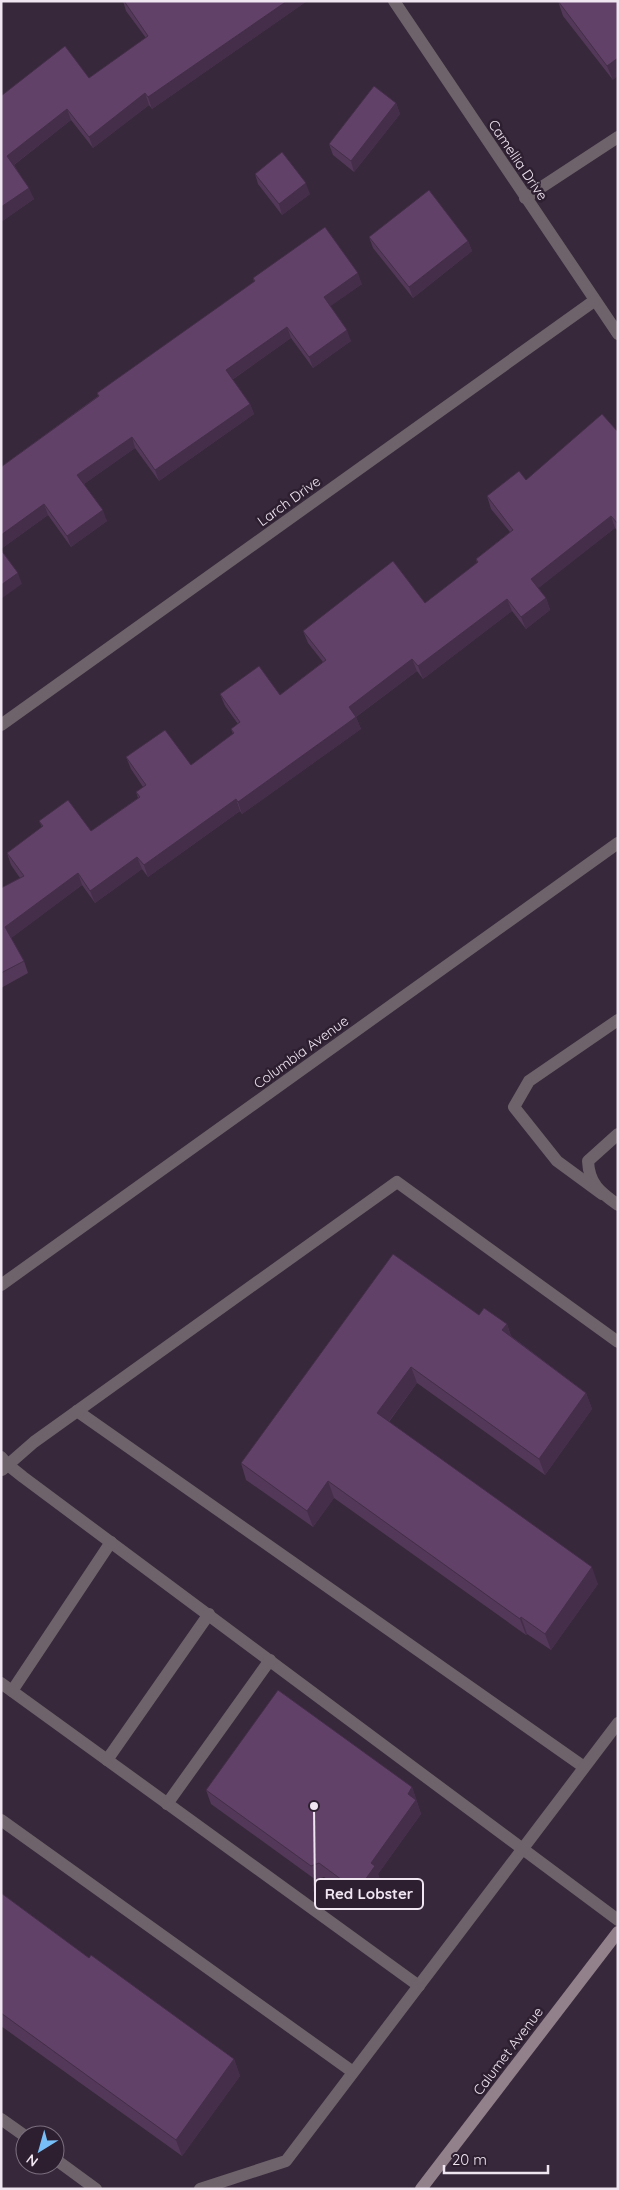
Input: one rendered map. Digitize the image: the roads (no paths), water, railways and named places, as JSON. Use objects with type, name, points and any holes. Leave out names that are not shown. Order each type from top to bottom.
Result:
[{"type":"main road","name":"Calumet Avenue","points":[[421,2189],[618,1932]]},
{"type":"street","name":"Camellia Drive","points":[[394,1],[618,334]]},
{"type":"street","points":[[526,198],[618,137]]},
{"type":"street","name":"Larch Drive","points":[[1,725],[594,301]]},
{"type":"street","name":"Columbia Avenue","points":[[1,1285],[618,843]]},
{"type":"street","points":[[618,1020],[529,1081],[514,1107],[557,1161],[618,1205]]},
{"type":"street","points":[[602,1194],[588,1176],[588,1161],[618,1134]]},
{"type":"street","points":[[618,1342],[397,1182],[3,1464],[209,1614],[618,1920]]},
{"type":"street","points":[[77,1411],[584,1767]]},
{"type":"street","points":[[12,1691],[111,1542]]},
{"type":"street","points":[[107,1760],[209,1614]]},
{"type":"street","points":[[167,1804],[270,1660]]},
{"type":"street","points":[[1,1683],[419,1986]]},
{"type":"street","points":[[200,2189],[286,2161],[618,1723]]},
{"type":"street","points":[[1,1820],[353,2072]]},
{"type":"street","points":[[1,2119],[15,2129]]},
{"type":"street","points":[[65,2166],[96,2189]]},
{"type":"place","name":"Red Lobster","points":[[314,1806]]}]
